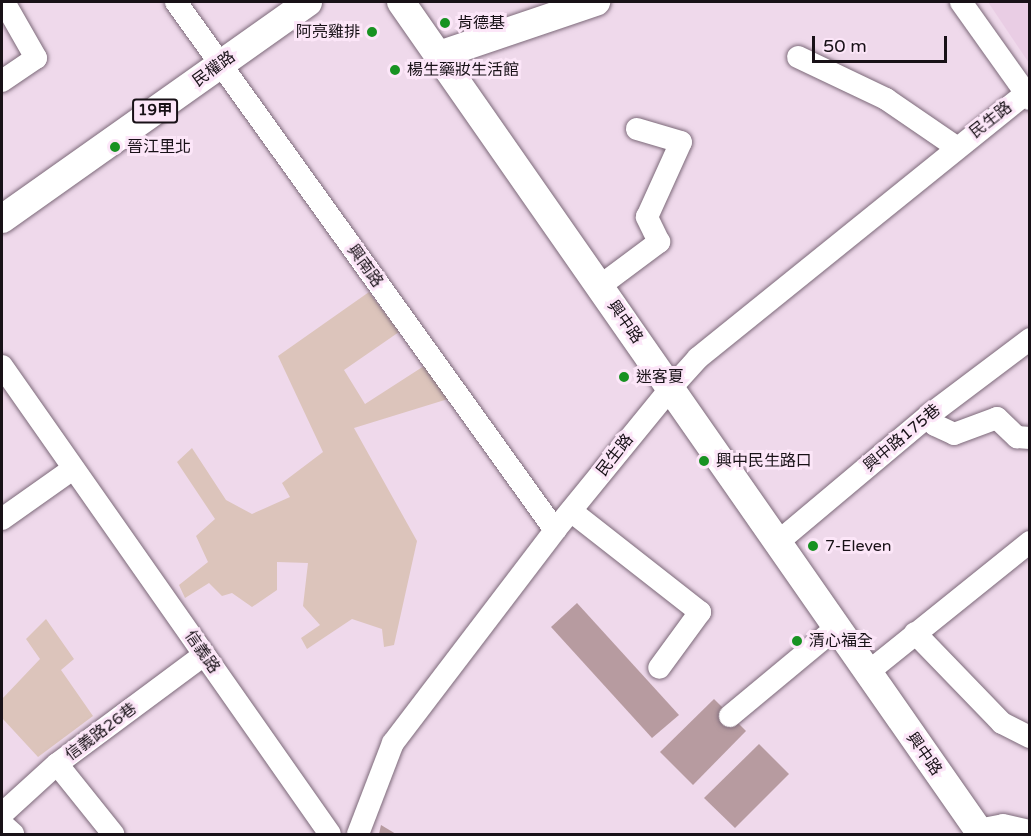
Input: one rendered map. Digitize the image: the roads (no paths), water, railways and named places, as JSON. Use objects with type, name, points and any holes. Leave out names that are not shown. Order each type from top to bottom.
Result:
[{"type":"main road","name":"民權路","points":[[2,219],[308,2]]},
{"type":"main road","name":"興中路","points":[[401,2],[979,833]]},
{"type":"main road","points":[[439,55],[596,2]]},
{"type":"street","points":[[2,81],[36,58],[4,2]]},
{"type":"street","name":"興南路","points":[[176,2],[219,65],[555,530]]},
{"type":"street","points":[[961,2],[1028,96]]},
{"type":"street","name":"民生路","points":[[798,57],[886,99],[956,147]]},
{"type":"street","name":"民生路","points":[[358,834],[393,743],[555,530],[670,388],[698,358],[956,147],[1028,96]]},
{"type":"street","points":[[600,286],[659,242],[647,217],[681,142],[637,129]]},
{"type":"street","name":"興中路175巷","points":[[778,542],[928,416],[1029,339]]},
{"type":"street","name":"信義路","points":[[2,366],[330,834]]},
{"type":"street","points":[[928,416],[935,425],[954,434],[997,418],[1017,437],[1029,438]]},
{"type":"street","points":[[2,519],[73,469]]},
{"type":"street","points":[[571,511],[700,612],[659,668]]},
{"type":"street","points":[[867,673],[1029,542]]},
{"type":"street","points":[[730,716],[836,628]]},
{"type":"street","points":[[915,633],[1002,723],[1029,737]]},
{"type":"street","name":"信義路26巷","points":[[2,814],[57,764],[204,655]]},
{"type":"street","points":[[57,764],[113,834]]},
{"type":"street","points":[[2,824],[13,834]]},
{"type":"street","points":[[979,833],[1003,825],[1029,831]]},
{"type":"place","name":"肯德基","points":[[445,23]]},
{"type":"place","name":"阿亮雞排","points":[[372,32]]},
{"type":"place","name":"楊生藥妝生活館","points":[[395,70]]},
{"type":"place","name":"晉江里北","points":[[115,147]]},
{"type":"place","name":"迷客夏","points":[[624,377]]},
{"type":"place","name":"興中民生路口","points":[[704,461]]},
{"type":"place","name":"7-Eleven","points":[[813,546]]},
{"type":"place","name":"清心福全","points":[[797,641]]}]
